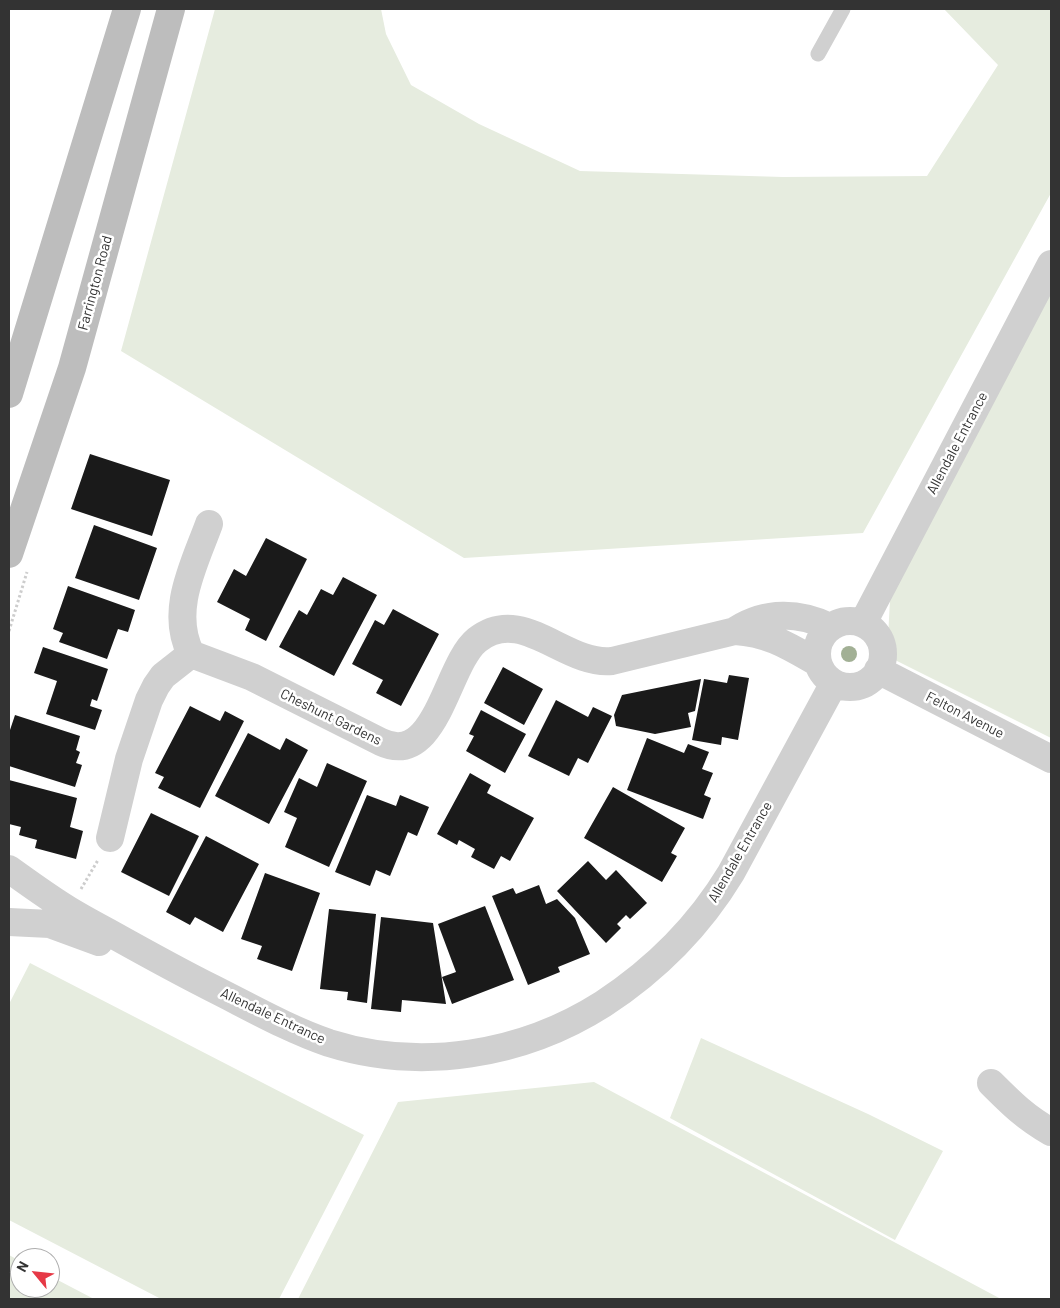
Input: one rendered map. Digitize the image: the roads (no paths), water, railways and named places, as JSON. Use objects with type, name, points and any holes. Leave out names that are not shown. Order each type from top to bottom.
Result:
[{"type":"main road","points":[[9,394],[126,9]]},
{"type":"main road","name":"Farrington Road","points":[[9,554],[72,368],[171,9]]},
{"type":"street","name":"Allendale Entrance","points":[[863,623],[1051,264]]},
{"type":"street","points":[[110,838],[129,759],[149,700],[163,676],[191,654],[182,631],[182,605],[209,524]]},
{"type":"street","points":[[787,616],[808,618],[830,627],[844,621],[863,623],[873,630],[880,640],[883,659],[878,670],[870,680],[858,686],[846,687],[780,641],[755,633],[735,631],[760,619],[787,616]]},
{"type":"street","name":"Allendale Entrance","points":[[9,869],[66,908],[166,965],[308,1035],[330,1043],[376,1054],[408,1057],[458,1055],[525,1042],[544,1035],[586,1014],[640,978],[702,916],[731,873],[826,673],[816,657],[818,644],[830,627]]},
{"type":"street","name":"Cheshunt Gardens","points":[[191,654],[252,678],[386,745],[398,747],[410,744],[426,731],[471,645],[485,634],[494,630],[501,628],[525,631],[582,657],[597,661],[612,660],[735,631]]},
{"type":"street","name":"Felton Avenue","points":[[878,670],[1051,759]]},
{"type":"street","name":"Allendale Entrance","points":[[9,922],[50,924],[166,965]]},
{"type":"street","points":[[991,1083],[1020,1112],[1051,1132]]},
{"type":"lane","points":[[818,54],[843,9]]}]
